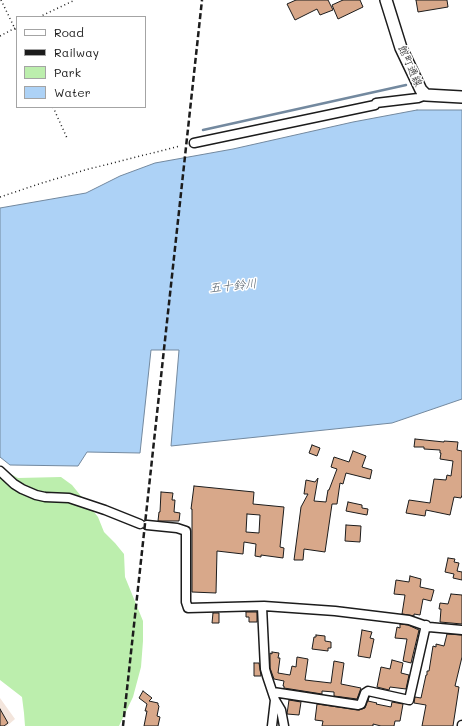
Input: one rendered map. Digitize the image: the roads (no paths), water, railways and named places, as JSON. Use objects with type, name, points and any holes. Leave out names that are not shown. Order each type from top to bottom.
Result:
[{"type":"main road","name":"館町通線","points":[[386,0],[401,48],[421,90],[426,95],[462,97]]},
{"type":"street","points":[[194,144],[374,105],[376,103],[418,98],[426,95]]},
{"type":"street","points":[[0,471],[14,484],[36,495],[69,498],[143,525],[186,530],[186,602],[188,608],[262,607],[335,611],[409,620],[426,625],[462,630]]},
{"type":"street","points":[[262,607],[266,676],[281,710],[284,726]]},
{"type":"street","points":[[274,696],[358,705],[361,704],[365,693],[368,691],[409,700],[426,625]]},
{"type":"street","points":[[272,726],[274,696]]},
{"type":"water","name":"五十鈴川","points":[[417,110],[462,110],[462,399],[392,423],[171,446],[179,350],[151,350],[140,453],[87,452],[78,466],[10,465],[0,457],[0,208],[86,193],[120,176],[155,163],[233,149],[353,122]]},
{"type":"waterway","points":[[203,130],[406,85]]},
{"type":"railway","points":[[123,726],[202,0]]}]
